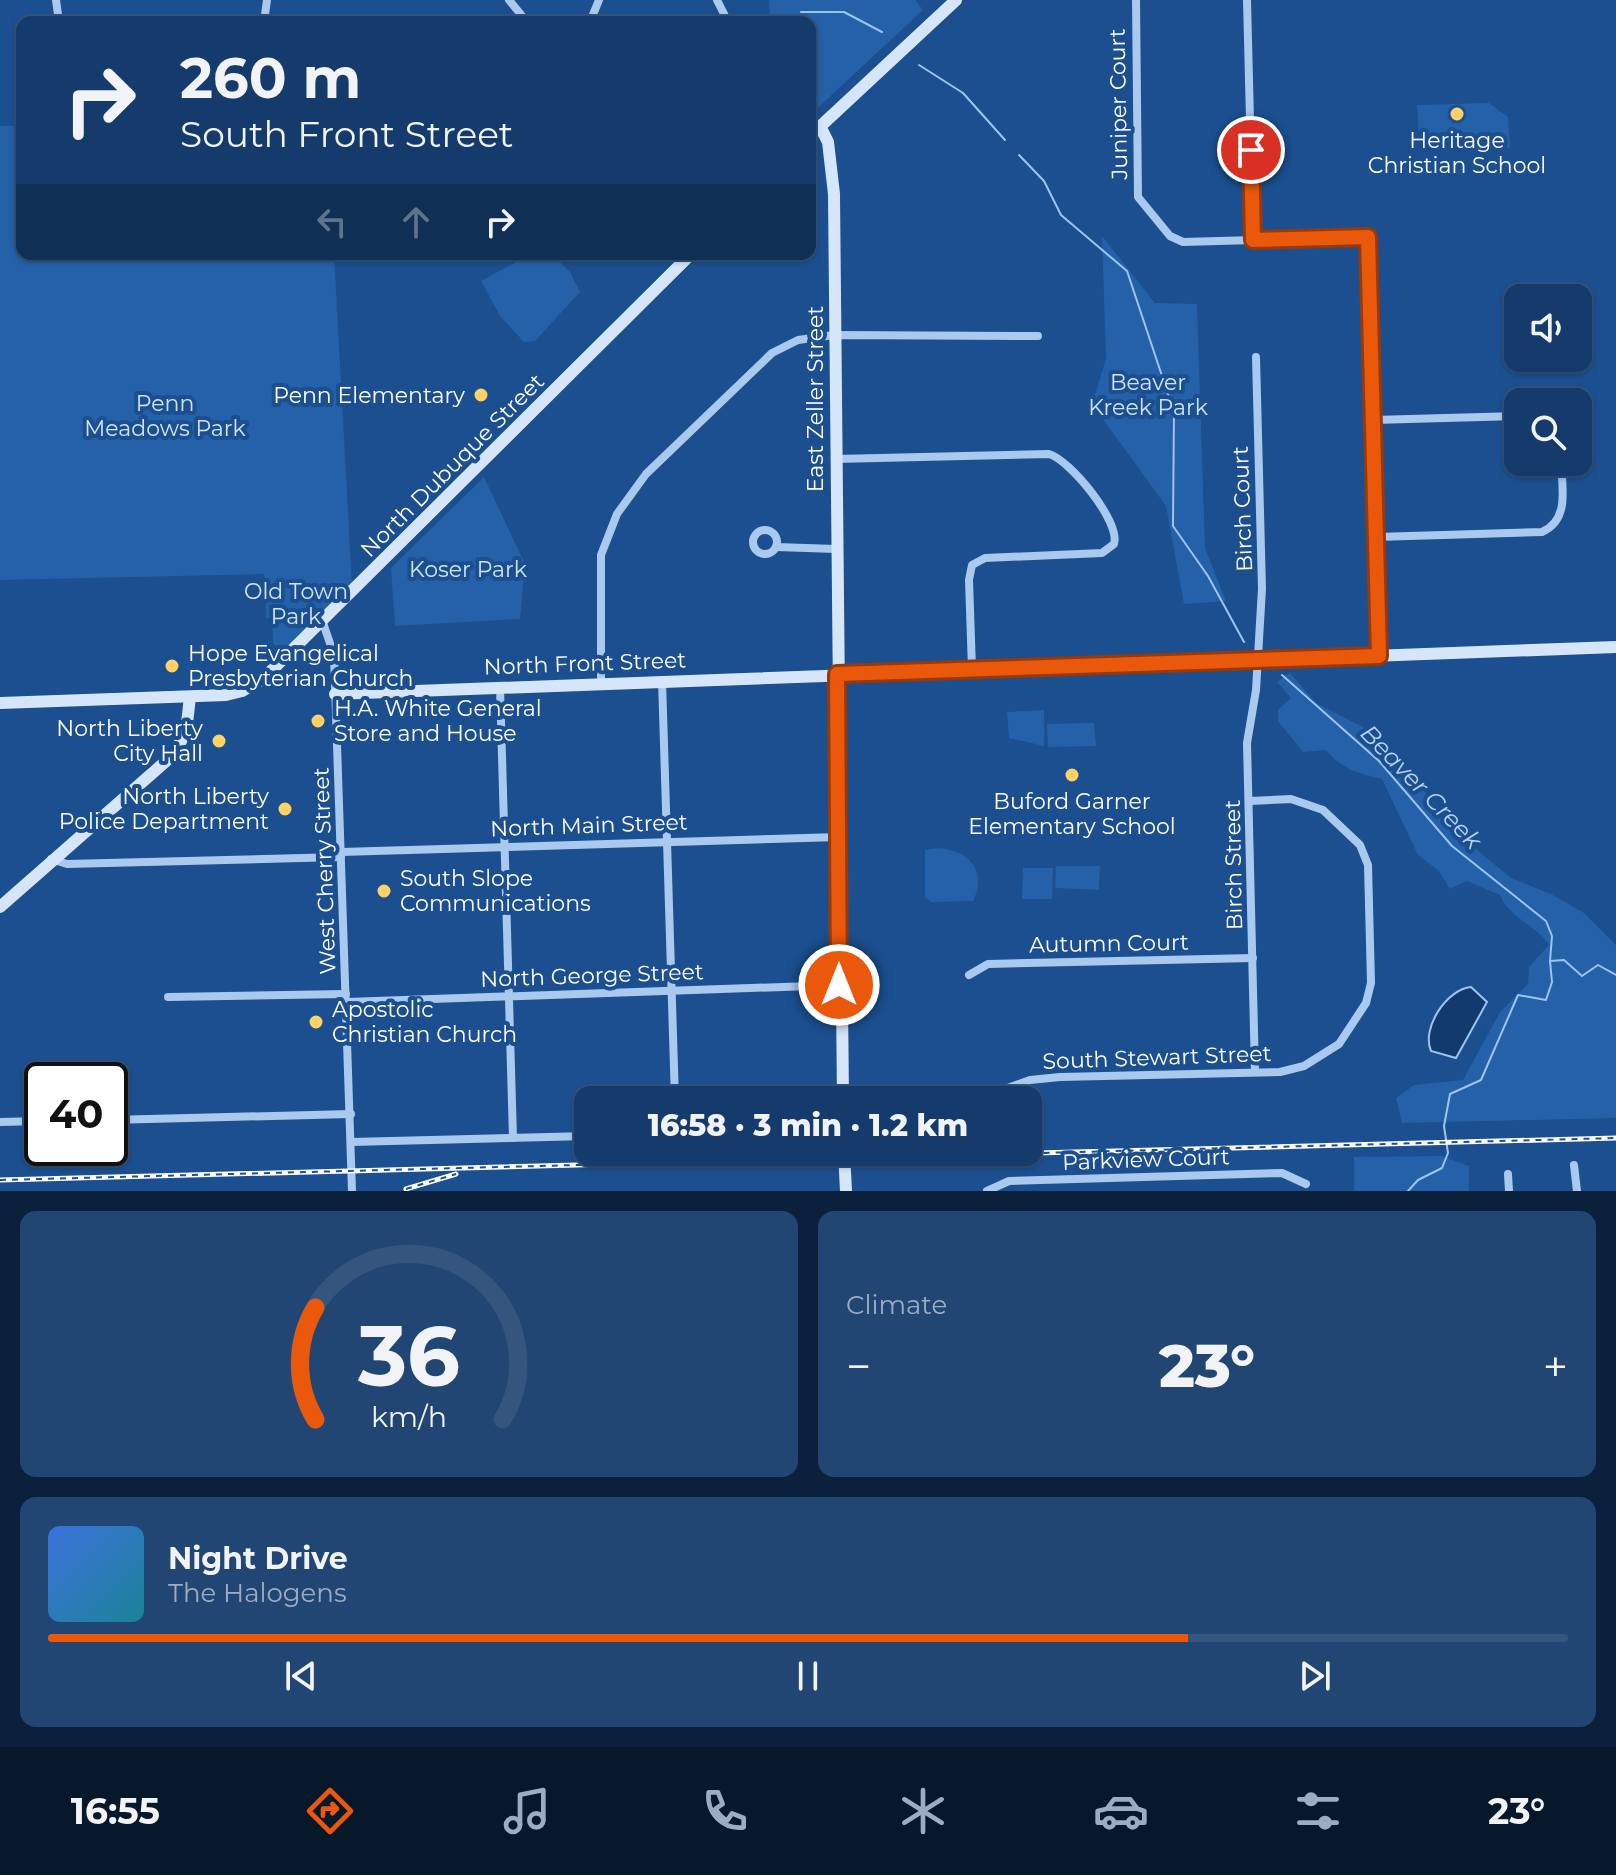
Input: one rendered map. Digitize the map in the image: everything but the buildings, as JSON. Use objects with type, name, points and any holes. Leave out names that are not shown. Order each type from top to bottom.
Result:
[{"type":"street","points":[[509,0],[522,16]]},
{"type":"street","points":[[816,130],[956,0]]},
{"type":"street","name":"Juniper Court","points":[[1136,0],[1139,201],[1177,241],[1368,237],[1373,420]]},
{"type":"street","points":[[1247,0],[1253,240]]},
{"type":"street","name":"East Zeller Street","points":[[816,132],[828,142],[834,194],[839,985],[843,1086]]},
{"type":"street","name":"North Dubuque Street","points":[[190,697],[242,691],[264,678],[685,260]]},
{"type":"street","points":[[601,683],[601,555],[607,535],[626,498],[772,353],[798,340],[834,335],[1038,336]]},
{"type":"street","name":"Birch Court","points":[[1256,357],[1262,589],[1256,659]]},
{"type":"street","points":[[1379,656],[1373,420],[1504,416]]},
{"type":"street","points":[[836,459],[1055,455],[1072,468],[1112,526],[1114,544],[1102,553],[985,558],[972,565],[969,580],[972,669]]},
{"type":"street","points":[[1376,537],[1542,532],[1554,525],[1562,513],[1561,476]]},
{"type":"street","points":[[776,547],[836,549]]},
{"type":"street","name":"West Cherry Street","points":[[322,620],[334,655],[352,1191]]},
{"type":"street","name":"North Front Street","points":[[335,694],[1616,647]]},
{"type":"street","name":"Birch Street","points":[[1255,1072],[1247,743],[1256,690],[1256,659]]},
{"type":"street","points":[[662,680],[674,1086]]},
{"type":"street","points":[[500,687],[513,1138]]},
{"type":"street","points":[[0,703],[190,697],[186,732],[173,755],[0,907]]},
{"type":"street","name":"South Stewart Street","points":[[1013,1086],[1030,1080],[1060,1077],[1255,1072],[1304,1066],[1331,1050],[1354,1026],[1371,983],[1368,865],[1360,845],[1323,810],[1291,799],[1250,801]]},
{"type":"street","name":"North Main Street","points":[[51,859],[67,864],[341,855],[505,845],[839,837]]},
{"type":"street","name":"Autumn Court","points":[[969,975],[988,964],[1253,958]]},
{"type":"street","name":"North George Street","points":[[168,997],[509,996],[839,985]]},
{"type":"street","points":[[128,1120],[351,1114]]},
{"type":"street","points":[[0,1122],[24,1121]]},
{"type":"street","points":[[351,1142],[574,1136]]},
{"type":"street","points":[[1574,1165],[1577,1191]]},
{"type":"street","points":[[845,1166],[846,1191]]},
{"type":"street","name":"Parkview Court","points":[[987,1191],[1009,1181],[1282,1173],[1306,1184]]},
{"type":"street","points":[[1508,1174],[1509,1191]]},
{"type":"green space","points":[[769,0],[915,0],[923,10],[816,109],[816,16],[770,16]]},
{"type":"green space","points":[[1489,103],[1508,117],[1510,148],[1420,151],[1417,105]]},
{"type":"green space","name":"Penn Meadows Park","points":[[0,126],[16,126],[16,260],[334,260],[352,584],[282,653],[273,643],[272,618],[266,618],[264,574],[0,580]]},
{"type":"green space","name":"Beaver Kreek Park","points":[[1102,236],[1155,303],[1197,304],[1205,548],[1226,601],[1184,604],[1166,506],[1092,404],[1106,359]]},
{"type":"green space","points":[[520,260],[558,260],[570,272],[580,292],[535,341],[524,342],[500,316],[481,281]]},
{"type":"green space","name":"Koser Park","points":[[484,477],[525,564],[520,619],[395,626],[391,568]]},
{"type":"green space","points":[[1290,673],[1316,703],[1384,738],[1456,832],[1511,878],[1551,894],[1584,913],[1616,945],[1616,1118],[1402,1123],[1396,1098],[1414,1085],[1463,1080],[1500,1012],[1528,984],[1529,967],[1549,945],[1510,910],[1500,895],[1467,881],[1450,889],[1439,871],[1418,855],[1382,779],[1351,769],[1326,750],[1303,752],[1278,721],[1278,710],[1291,698],[1277,682]]},
{"type":"green space","points":[[1044,710],[1044,746],[1009,738],[1007,712]]},
{"type":"green space","points":[[1094,723],[1096,746],[1048,747],[1047,724]]},
{"type":"green space","points":[[939,848],[959,853],[973,864],[978,880],[973,901],[931,902],[925,897],[925,850]]},
{"type":"green space","points":[[1056,866],[1100,866],[1099,890],[1055,888]]},
{"type":"green space","points":[[1023,868],[1053,868],[1052,899],[1022,899]]},
{"type":"green space","points":[[1441,1156],[1469,1166],[1469,1191],[1354,1191],[1354,1157]]},
{"type":"shaded area","points":[[1471,987],[1487,1002],[1456,1058],[1431,1051],[1430,1032],[1438,1011],[1453,995]]},
{"type":"waterway","name":"Beaver Creek","points":[[801,12],[844,12],[882,32]]},
{"type":"waterway","name":"Beaver Creek","points":[[919,65],[963,93],[1005,140]]},
{"type":"waterway","name":"Beaver Creek","points":[[1019,155],[1044,181],[1061,215],[1127,271],[1174,412],[1173,526],[1208,576],[1244,642]]},
{"type":"waterway","name":"Beaver Creek","points":[[1282,675],[1379,761],[1452,846],[1546,921],[1552,936],[1550,961]]},
{"type":"waterway","points":[[1408,1191],[1418,1180],[1442,1168],[1448,1153],[1444,1126],[1450,1094],[1481,1080],[1518,995],[1546,1000],[1552,982],[1550,961],[1564,960],[1582,976],[1598,965],[1616,975]]},
{"type":"railway","points":[[0,1180],[1616,1138]]},
{"type":"railway","points":[[406,1189],[456,1174]]},
{"type":"place","name":"Heritage Christian School","points":[[1457,114]]},
{"type":"place","name":"Penn Elementary","points":[[481,395]]},
{"type":"place","name":"Hope Evangelical Presbyterian Church","points":[[172,666]]},
{"type":"place","name":"H.A. White General Store and House","points":[[318,721]]},
{"type":"place","name":"North Liberty City Hall","points":[[219,741]]},
{"type":"place","name":"Buford Garner Elementary School","points":[[1072,775]]},
{"type":"place","name":"North Liberty Police Department","points":[[285,809]]},
{"type":"place","name":"South Slope Communications","points":[[384,891]]},
{"type":"place","name":"Apostolic Christian Church","points":[[316,1022]]},
{"type":"route","points":[[839,985],[837,674],[1379,656],[1368,237],[1253,240],[1251,150]]},
{"type":"park label","name":"Old Town Park","points":[[296,604]]}]
